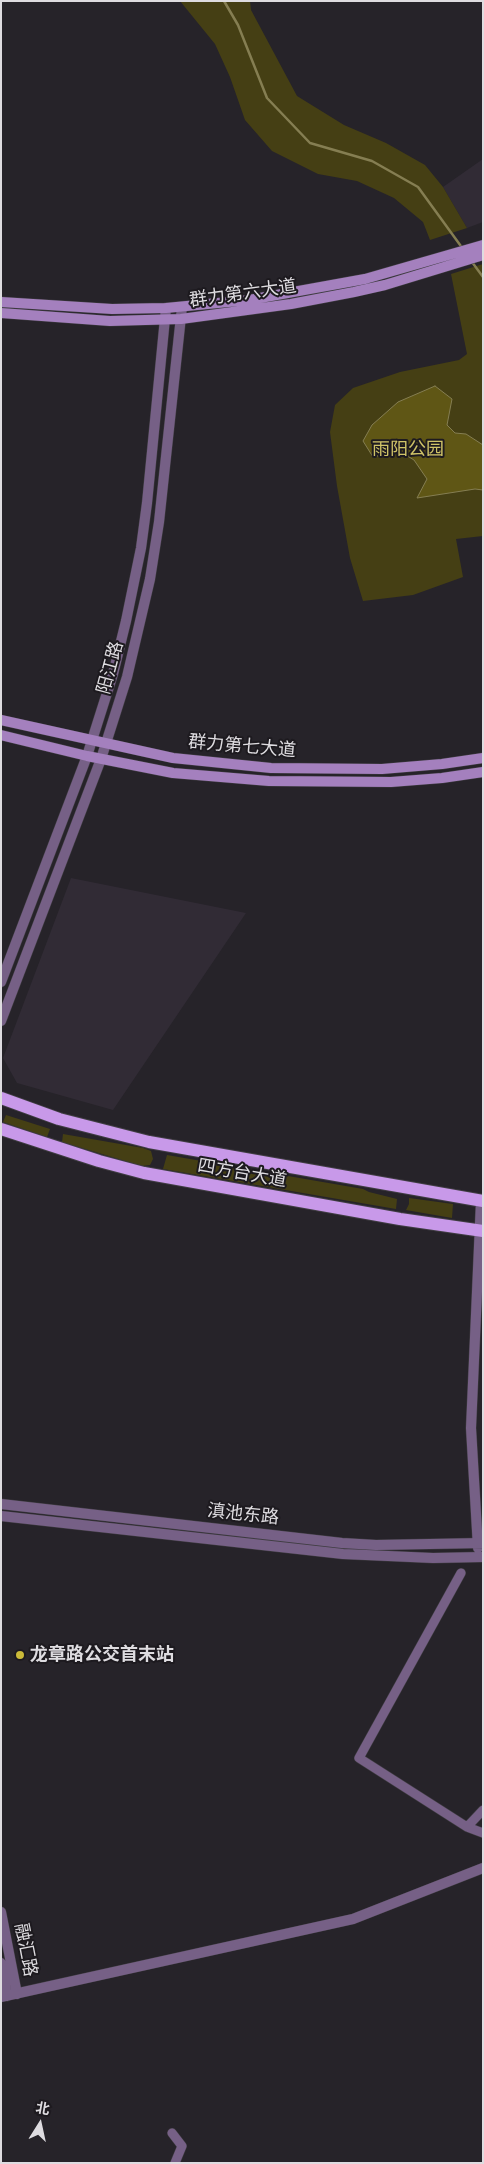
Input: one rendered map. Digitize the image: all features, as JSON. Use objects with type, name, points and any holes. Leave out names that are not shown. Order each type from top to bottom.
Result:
[{"type":"main road","name":"群力第六大道","points":[[1,314],[110,321],[180,319],[322,299],[385,285],[481,251]]},
{"type":"main road","name":"群力第六大道","points":[[1,302],[112,309],[182,307],[250,300],[315,289],[447,262]]},
{"type":"main road","name":"群力第七大道","points":[[1,720],[173,758],[271,768],[382,769],[442,764],[483,758]]},
{"type":"main road","name":"群力第七大道","points":[[1,735],[87,756],[173,773],[269,781],[391,782],[442,778],[483,772]]},
{"type":"main road","name":"四方台大道","points":[[1,1098],[59,1119],[149,1142],[482,1201]]},
{"type":"main road","name":"四方台大道","points":[[1,1129],[98,1161],[144,1173],[400,1219],[481,1231]]},
{"type":"street","name":"阳江路","points":[[1,1021],[101,758],[127,677],[150,579],[159,522],[182,307]]},
{"type":"street","name":"阳江路","points":[[1,982],[87,756],[115,665],[134,589],[141,548],[166,308]]},
{"type":"street","points":[[481,1557],[471,1428],[482,1201]]},
{"type":"street","name":"滇池东路","points":[[1,1504],[342,1543],[376,1545],[480,1543]]},
{"type":"street","name":"滇池东路","points":[[1,1516],[343,1554],[432,1558],[481,1557]]},
{"type":"street","points":[[462,1573],[359,1758],[467,1827],[483,1833]]},
{"type":"street","points":[[467,1827],[483,1810]]},
{"type":"street","points":[[8,1990],[353,1919],[483,1868]]},
{"type":"street","name":"融汇路","points":[[1,1912],[8,1990]]},
{"type":"street","name":"融汇路","points":[[1,1963],[8,1990]]},
{"type":"street","points":[[172,2133],[182,2146],[175,2163]]},
{"type":"shaded area","points":[[483,159],[483,222],[467,228],[443,187]]},
{"type":"shaded area","points":[[435,386],[452,399],[447,425],[455,433],[466,434],[483,445],[483,490],[475,489],[417,498],[427,479],[414,460],[399,451],[373,457],[363,441],[372,425],[398,402]]},
{"type":"shaded area","points":[[71,878],[246,913],[113,1110],[17,1083],[3,1058]]},
{"type":"green space","points":[[180,1],[250,1],[251,10],[297,96],[344,125],[386,143],[425,165],[443,187],[467,228],[430,240],[423,222],[394,198],[357,181],[318,174],[272,151],[245,120],[230,77],[215,44]]},
{"type":"green space","name":"雨阳公园","points":[[483,264],[483,536],[456,539],[463,577],[413,595],[363,601],[350,558],[337,486],[330,432],[335,405],[353,388],[400,372],[459,360],[467,354],[451,274]]},
{"type":"green space","points":[[6,1115],[50,1129],[47,1137],[3,1122]]},
{"type":"green space","points":[[63,1134],[143,1148],[151,1151],[153,1159],[150,1165],[142,1166],[62,1142]]},
{"type":"green space","points":[[167,1155],[363,1189],[397,1199],[396,1209],[163,1169]]},
{"type":"green space","points":[[409,1198],[453,1204],[452,1218],[406,1210]]},
{"type":"waterway","points":[[224,1],[238,25],[267,98],[310,143],[372,161],[418,187],[463,249]]},
{"type":"waterway","points":[[472,262],[483,277]]},
{"type":"place","name":"龙章路公交首末站","points":[[20,1655]]}]
